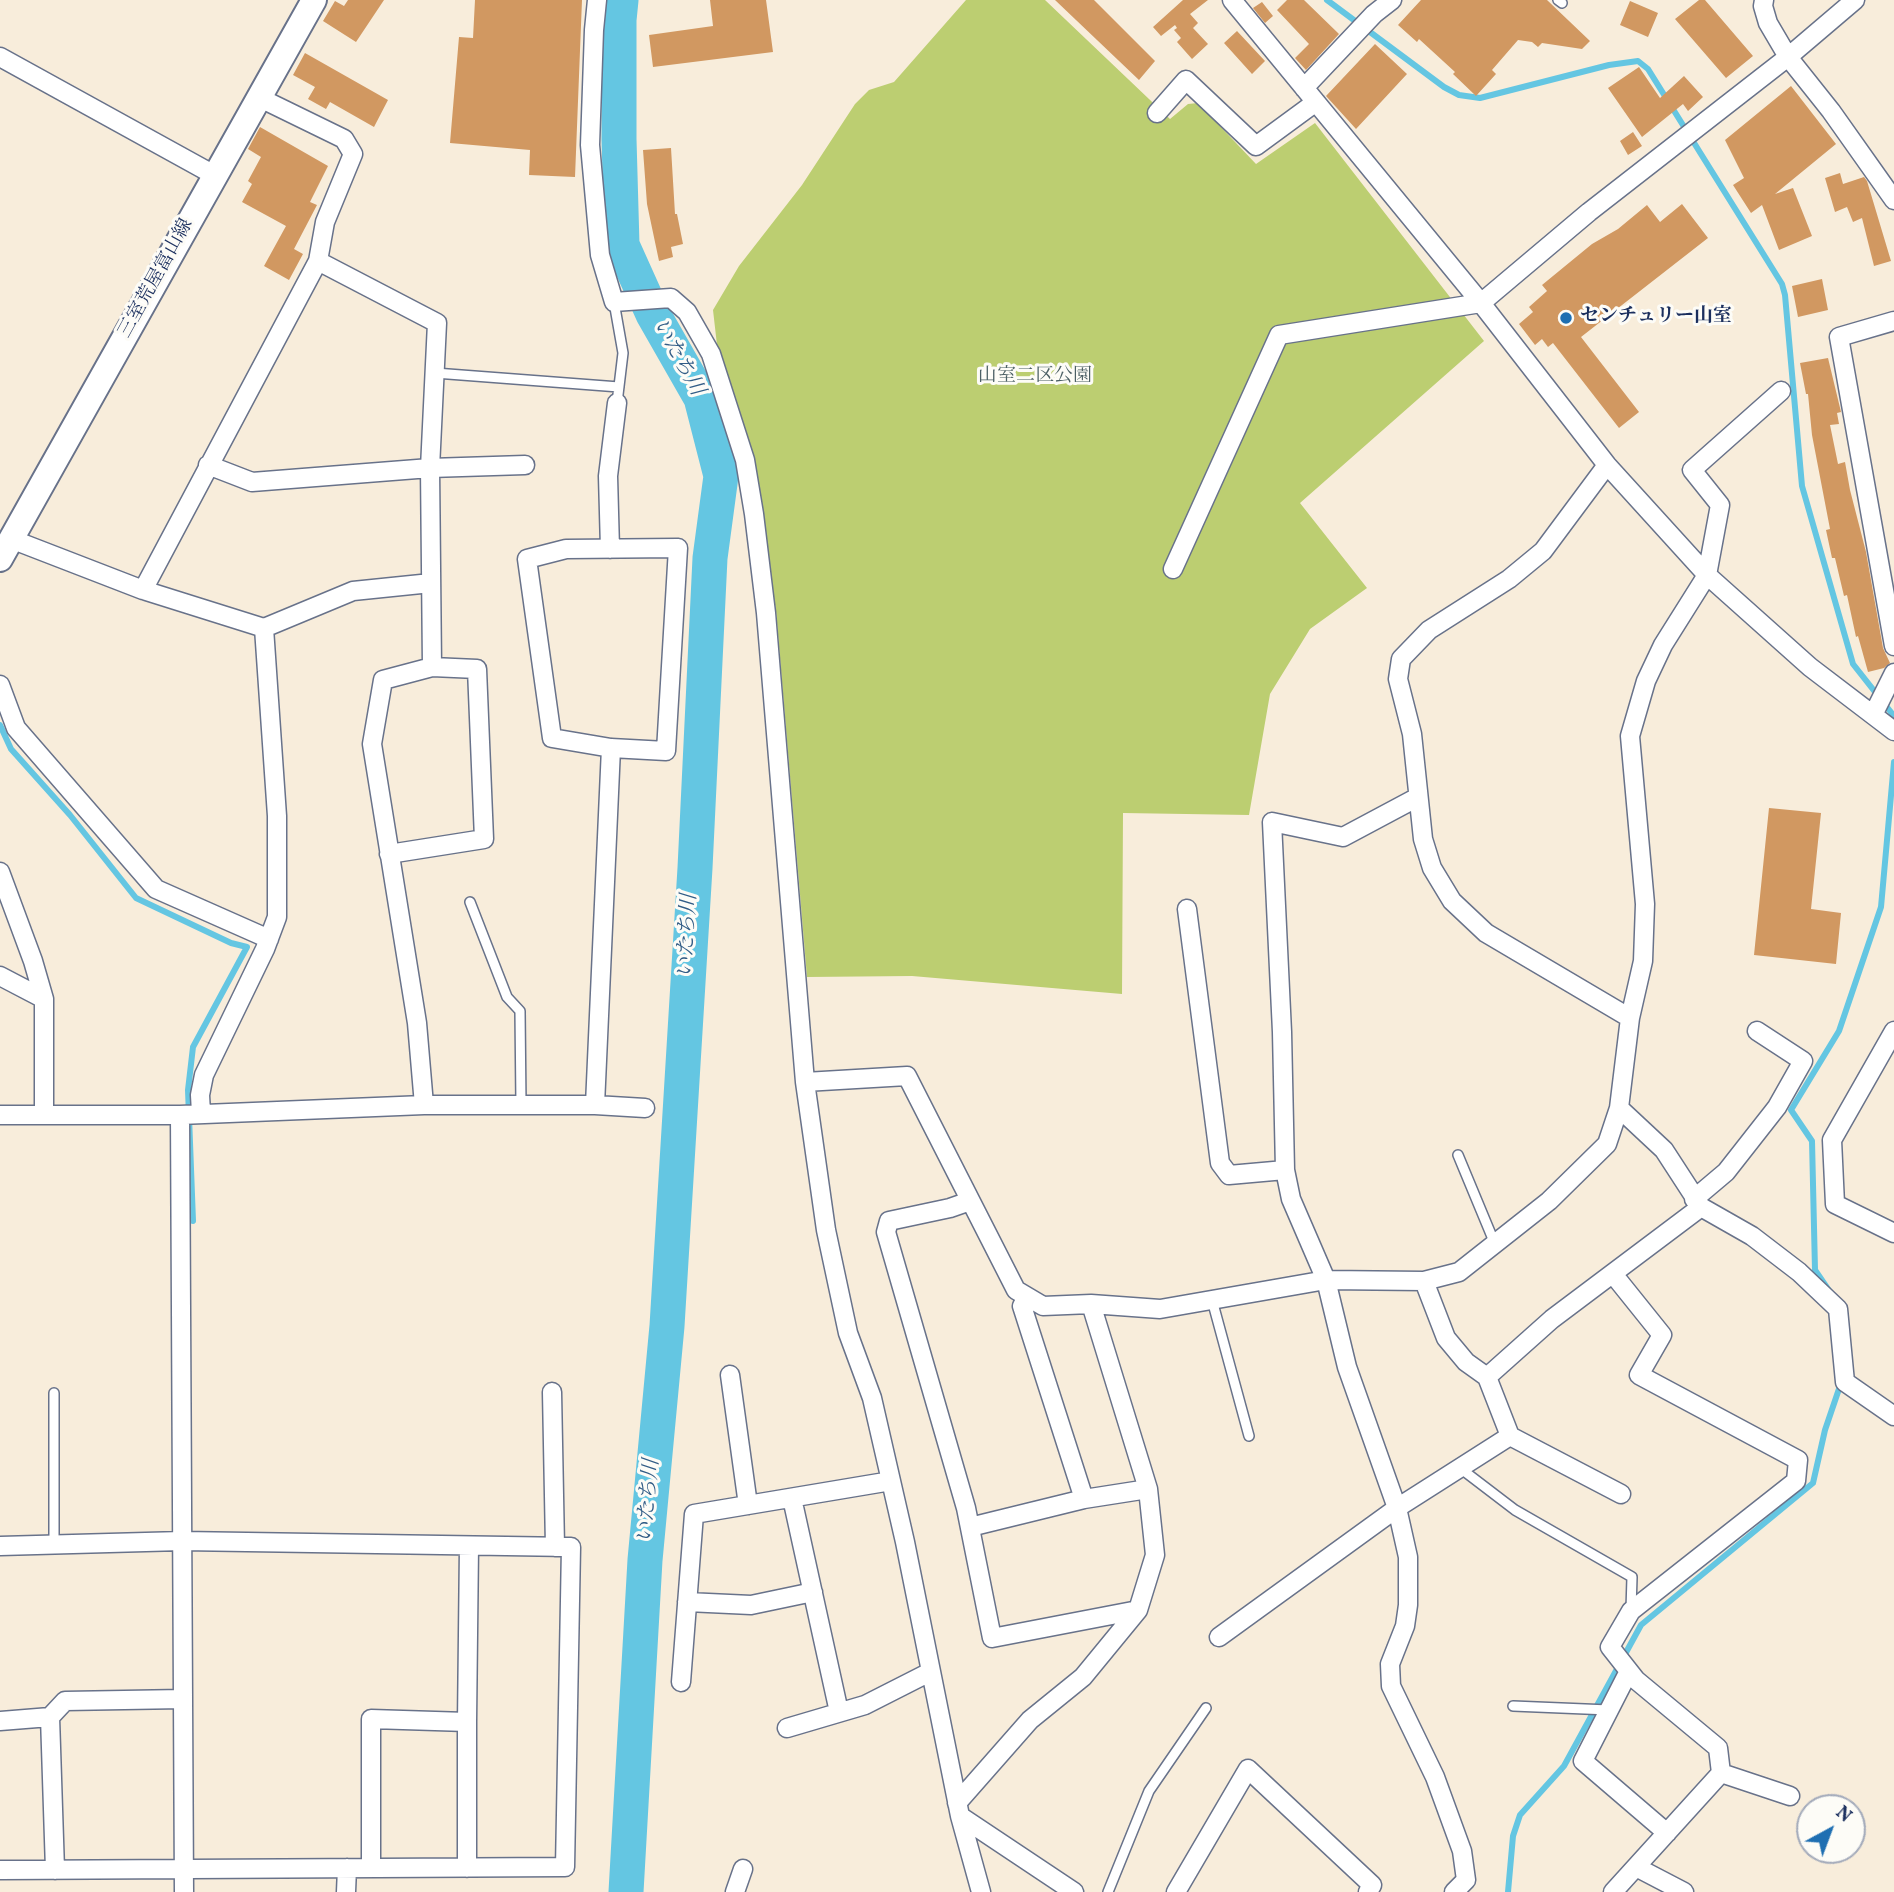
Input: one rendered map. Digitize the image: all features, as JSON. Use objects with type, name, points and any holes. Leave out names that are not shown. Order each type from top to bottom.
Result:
[{"type":"main road","name":"三室荒屋富山線","points":[[5,549],[314,0]]},
{"type":"street","points":[[597,0],[590,145],[600,255],[614,302],[670,298],[687,312],[711,354],[745,460],[766,613],[805,1082],[826,1230],[848,1332],[872,1398],[958,1809],[981,1892]]},
{"type":"street","points":[[1232,0],[1480,303],[1607,465],[1707,575],[1810,667],[1894,731]]},
{"type":"street","points":[[1157,113],[1186,80],[1256,146],[1310,95],[1374,14],[1392,0]]},
{"type":"street","points":[[1764,0],[1768,23],[1788,57],[1894,200]]},
{"type":"street","points":[[1173,569],[1279,335],[1480,303],[1589,212],[1788,57],[1855,0]]},
{"type":"street","points":[[0,57],[216,176]]},
{"type":"street","points":[[143,590],[318,261],[325,222],[354,154],[344,139],[260,98]]},
{"type":"street","points":[[318,261],[437,323],[430,468],[432,667]]},
{"type":"street","points":[[1894,321],[1839,337],[1894,646]]},
{"type":"street","points":[[805,1082],[907,1076],[1016,1290],[1043,1306],[1091,1304],[1160,1309],[1326,1280],[1424,1281],[1459,1272],[1549,1201],[1607,1144],[1619,1108],[1630,1018],[1643,961],[1645,904],[1630,736],[1646,681],[1663,645],[1707,575],[1720,505],[1692,470],[1781,391]]},
{"type":"street","points":[[610,549],[608,476],[618,395]]},
{"type":"street","points":[[208,465],[252,482],[430,468],[525,465]]},
{"type":"street","points":[[1607,465],[1543,551],[1509,579],[1429,630],[1401,659],[1398,679],[1412,734],[1423,839],[1432,868],[1452,901],[1486,933],[1630,1018]]},
{"type":"street","points":[[678,548],[666,751],[611,748],[552,738],[527,559],[566,550],[610,549],[678,548]]},
{"type":"street","points":[[5,549],[264,628],[353,591],[431,583]]},
{"type":"street","points":[[201,1113],[200,1095],[204,1075],[277,917],[277,816],[264,628]]},
{"type":"street","points":[[389,854],[484,839],[477,669],[432,667],[383,680],[372,744],[389,854],[416,1023],[424,1105]]},
{"type":"street","points":[[1873,715],[1894,673]]},
{"type":"street","points":[[0,685],[16,728],[156,890],[269,939]]},
{"type":"street","points":[[595,1105],[611,748]]},
{"type":"street","points":[[1418,797],[1343,836],[1272,822],[1282,1032],[1285,1170],[1291,1199],[1326,1280],[1347,1367],[1397,1508],[1408,1558],[1408,1605],[1405,1626],[1390,1664],[1391,1686],[1435,1777],[1462,1851],[1466,1880],[1454,1892]]},
{"type":"street","points":[[0,872],[44,999],[44,1115]]},
{"type":"street","points":[[1188,909],[1220,1163],[1229,1175],[1285,1170]]},
{"type":"street","points":[[0,976],[44,999]]},
{"type":"street","points":[[1487,1377],[1552,1319],[1613,1274],[1697,1203],[1777,1107],[1803,1061],[1757,1031]]},
{"type":"street","points":[[1894,1031],[1832,1140],[1835,1203],[1894,1232]]},
{"type":"street","points":[[0,1115],[180,1115],[424,1105],[595,1105],[645,1108]]},
{"type":"street","points":[[1619,1108],[1664,1150],[1697,1203],[1752,1237],[1799,1272],[1838,1309],[1845,1382],[1894,1416]]},
{"type":"street","points":[[180,1115],[184,1892]]},
{"type":"street","points":[[970,1201],[889,1221],[887,1232],[970,1527],[992,1638],[1138,1610]]},
{"type":"street","points":[[1613,1274],[1662,1335],[1639,1375],[1798,1460],[1796,1480],[1631,1611],[1610,1647],[1636,1680],[1718,1748],[1721,1773],[1613,1892]]},
{"type":"street","points":[[1424,1281],[1446,1338],[1466,1362],[1487,1377],[1510,1436],[1622,1494]]},
{"type":"street","points":[[1027,1297],[1022,1306],[1084,1499]]},
{"type":"street","points":[[958,1809],[1030,1720],[1083,1676],[1138,1610],[1155,1556],[1148,1489],[1091,1304]]},
{"type":"street","points":[[730,1375],[748,1505]]},
{"type":"street","points":[[552,1392],[555,1547]]},
{"type":"street","points":[[1219,1637],[1397,1508],[1510,1436]]},
{"type":"street","points":[[681,1682],[694,1514],[891,1481]]},
{"type":"street","points":[[970,1527],[1084,1499],[1148,1489]]},
{"type":"street","points":[[792,1498],[839,1712]]},
{"type":"street","points":[[0,1546],[181,1541],[571,1548],[565,1867],[0,1870]]},
{"type":"street","points":[[467,1868],[469,1546]]},
{"type":"street","points":[[687,1602],[751,1605],[813,1592]]},
{"type":"street","points":[[1629,1671],[1583,1761],[1667,1832]]},
{"type":"street","points":[[787,1728],[865,1705],[930,1672]]},
{"type":"street","points":[[0,1721],[50,1717],[65,1701],[183,1699]]},
{"type":"street","points":[[50,1717],[55,1870]]},
{"type":"street","points":[[371,1868],[371,1719],[467,1722]]},
{"type":"street","points":[[1176,1892],[1248,1769],[1372,1885],[1368,1892]]},
{"type":"street","points":[[1721,1773],[1790,1796]]},
{"type":"street","points":[[958,1809],[1074,1892]]},
{"type":"street","points":[[1636,1867],[1684,1892]]},
{"type":"street","points":[[346,1892],[347,1868]]},
{"type":"street","points":[[736,1892],[743,1868]]},
{"type":"lane","points":[[435,373],[618,395],[623,353],[614,302]]},
{"type":"lane","points":[[470,902],[507,997],[520,1012],[521,1105]]},
{"type":"lane","points":[[1458,1155],[1495,1244]]},
{"type":"lane","points":[[1212,1300],[1249,1436]]},
{"type":"lane","points":[[54,1393],[54,1545]]},
{"type":"lane","points":[[1460,1468],[1515,1510],[1632,1577],[1631,1611]]},
{"type":"lane","points":[[1513,1706],[1609,1710]]},
{"type":"lane","points":[[1108,1892],[1149,1791],[1206,1708]]},
{"type":"green space","name":"山室二区公園","points":[[966,0],[1045,0],[1170,119],[1188,104],[1198,103],[1256,164],[1315,123],[1484,341],[1300,503],[1367,588],[1310,629],[1270,694],[1249,815],[1123,813],[1122,994],[912,976],[807,977],[776,611],[752,453],[717,345],[713,310],[739,266],[802,185],[855,104],[869,90],[894,82]]},
{"type":"building","points":[[348,0],[384,0],[356,42],[323,21],[335,1],[344,6]]},
{"type":"building","points":[[475,0],[582,0],[575,177],[529,175],[530,150],[450,143],[459,37],[473,38]]},
{"type":"building","points":[[710,0],[766,0],[773,52],[653,67],[649,35],[713,26]]},
{"type":"building","points":[[1055,0],[1094,0],[1155,61],[1139,80]]},
{"type":"building","points":[[1183,0],[1208,0],[1190,14],[1198,23],[1193,28],[1208,44],[1192,59],[1177,42],[1181,38],[1174,30],[1177,28],[1175,25],[1161,36],[1153,27]]},
{"type":"building","points":[[1287,0],[1304,0],[1339,34],[1306,70],[1295,58],[1309,44],[1277,10]]},
{"type":"building","points":[[1421,0],[1547,0],[1590,41],[1582,49],[1542,43],[1538,47],[1532,42],[1518,40],[1492,70],[1496,74],[1476,96],[1453,74],[1455,72],[1419,39],[1417,42],[1398,25]]},
{"type":"building","points":[[1699,0],[1705,0],[1753,56],[1726,78],[1675,19]]},
{"type":"building","points":[[1630,1],[1658,13],[1648,37],[1620,25]]},
{"type":"building","points":[[1262,2],[1273,16],[1265,23],[1253,8]]},
{"type":"building","points":[[1237,31],[1265,61],[1252,74],[1224,43]]},
{"type":"building","points":[[1375,44],[1407,74],[1356,129],[1326,96]]},
{"type":"building","points":[[305,53],[388,100],[374,127],[330,102],[326,109],[308,99],[315,87],[293,75]]},
{"type":"building","points":[[1639,67],[1660,98],[1684,76],[1703,97],[1688,111],[1683,104],[1642,137],[1608,88]]},
{"type":"building","points":[[1791,86],[1836,144],[1775,194],[1793,188],[1812,236],[1779,250],[1762,205],[1751,213],[1733,185],[1744,178],[1725,140]]},
{"type":"building","points":[[260,127],[328,166],[310,202],[317,205],[294,249],[303,254],[289,280],[264,266],[286,226],[242,202],[252,184],[248,181],[261,157],[248,149]]},
{"type":"building","points":[[1633,132],[1642,146],[1628,155],[1620,141]]},
{"type":"building","points":[[671,148],[675,214],[683,244],[671,247],[673,257],[659,261],[647,204],[643,150]]},
{"type":"building","points":[[1840,173],[1843,184],[1864,177],[1867,181],[1891,261],[1874,266],[1862,218],[1853,222],[1847,207],[1835,212],[1825,178]]},
{"type":"building","name":"センチュリー山室","points":[[1682,204],[1708,238],[1581,337],[1639,412],[1619,428],[1553,343],[1548,347],[1542,339],[1535,345],[1519,324],[1533,312],[1529,307],[1547,291],[1542,285],[1592,244],[1618,229],[1647,205],[1660,222]]},
{"type":"building","points":[[1822,279],[1828,310],[1798,317],[1792,286]]},
{"type":"building","points":[[1828,358],[1841,412],[1837,413],[1839,424],[1830,425],[1838,464],[1845,462],[1866,552],[1883,648],[1890,663],[1884,668],[1868,672],[1858,636],[1856,637],[1847,595],[1844,596],[1835,558],[1832,558],[1826,530],[1830,529],[1812,435],[1808,394],[1800,363]]},
{"type":"building","points":[[1769,808],[1821,813],[1811,909],[1841,913],[1836,964],[1754,955]]},
{"type":"waterway","name":"いたち川","points":[[621,0],[619,139],[622,245],[653,314],[701,398],[721,476],[710,558],[695,868],[667,1326],[645,1560],[626,1892]]},
{"type":"waterway","points":[[1327,0],[1444,87],[1459,95],[1480,98],[1609,65],[1638,61],[1648,69],[1782,284],[1802,486],[1853,664],[1894,716]]},
{"type":"waterway","points":[[0,725],[11,749],[70,815],[136,898],[231,943],[247,947],[193,1047],[188,1090],[193,1221]]},
{"type":"waterway","points":[[1830,1292],[1815,1270],[1812,1141],[1791,1110],[1839,1031],[1881,907],[1894,762]]},
{"type":"waterway","points":[[1508,1892],[1513,1836],[1520,1815],[1564,1766],[1641,1625],[1813,1483],[1825,1430],[1841,1383]]},
{"type":"place","name":"センチュリー山室","points":[[1566,318]]}]
